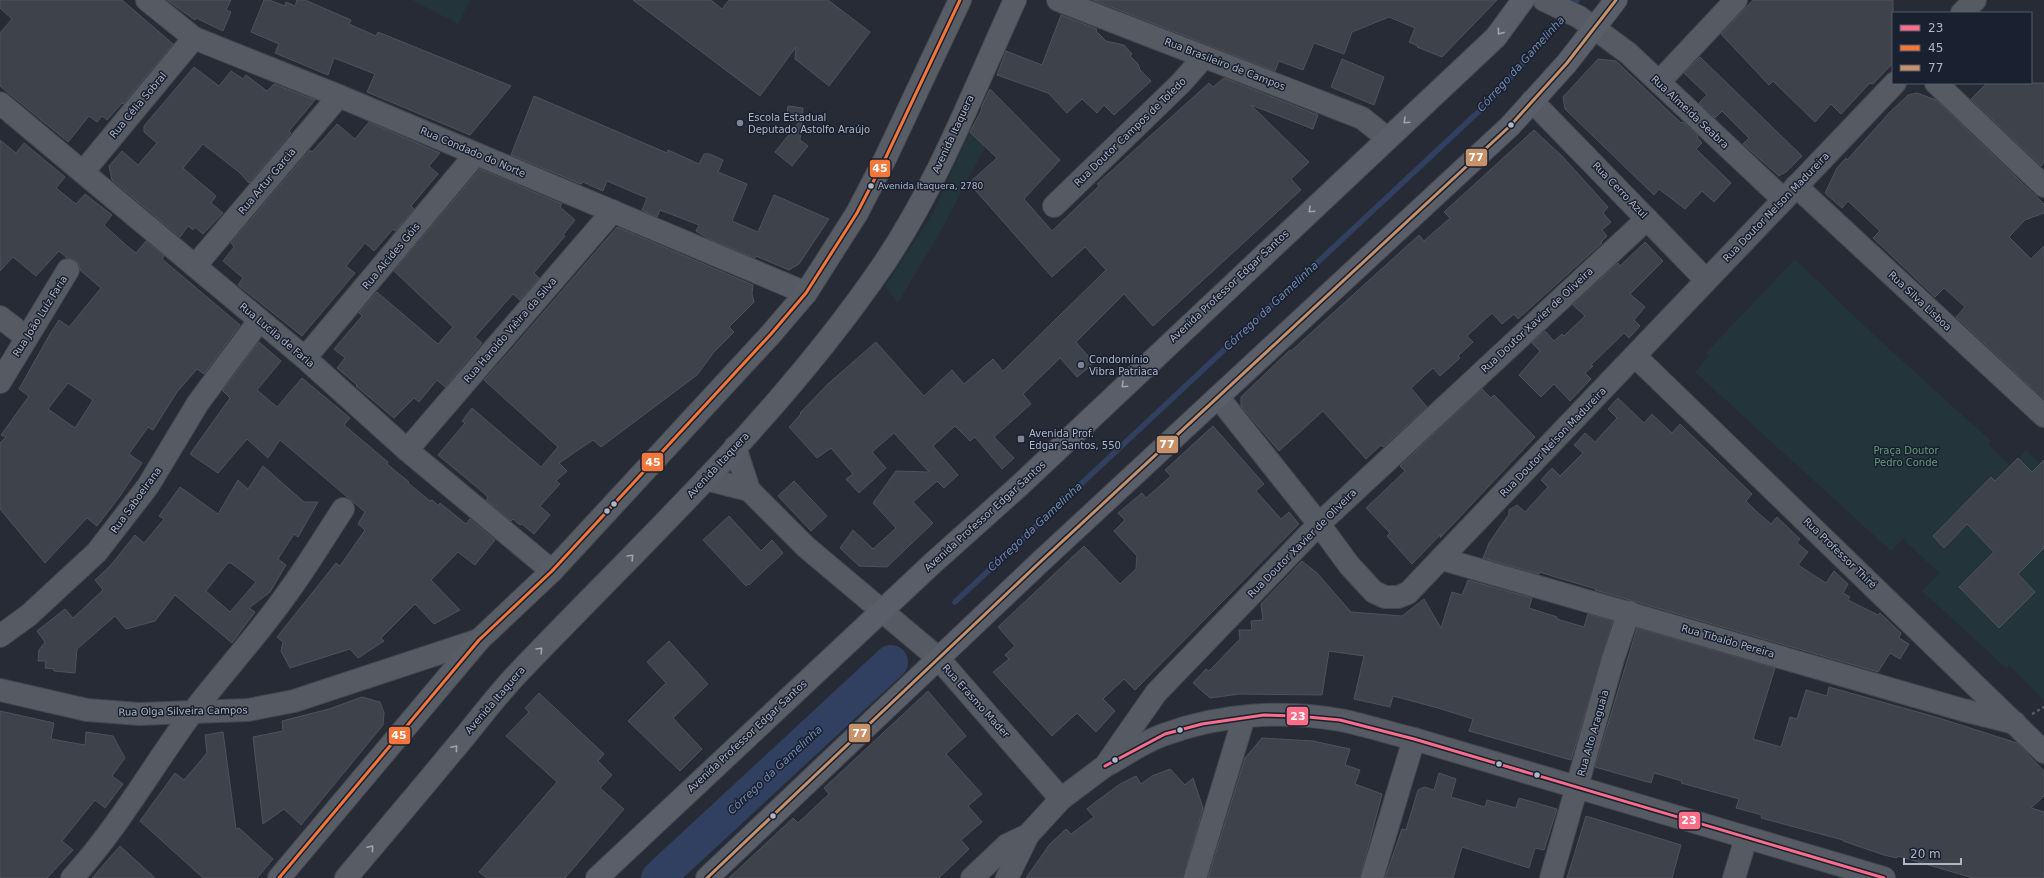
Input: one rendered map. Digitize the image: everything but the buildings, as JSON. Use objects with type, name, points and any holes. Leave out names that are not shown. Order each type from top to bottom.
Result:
[{"type":"main road","points":[[279,878],[479,640],[552,571],[766,340],[806,292],[857,213],[886,158],[960,0]]},
{"type":"main road","name":"Avenida Itaquera","points":[[346,878],[516,675],[706,479],[794,380],[851,309],[884,263],[918,206],[953,136],[1015,0]]},
{"type":"main road","name":"Avenida Professor Edgar Santos","points":[[597,878],[934,562],[1019,486],[1496,37],[1523,0]]},
{"type":"main road","points":[[707,878],[938,658],[1510,126],[1567,63],[1587,22],[1616,0]]},
{"type":"street","name":"Rua Condado do Norte","points":[[147,0],[194,38],[339,96],[806,292]]},
{"type":"street","name":"Rua Brasileiro de Campos","points":[[1058,0],[1362,118],[1387,138]]},
{"type":"street","name":"Rua Almeida Seabra","points":[[1544,0],[1587,22],[1789,192]]},
{"type":"street","points":[[1659,82],[1736,0]]},
{"type":"street","points":[[1963,12],[1975,0]]},
{"type":"street","name":"Rua Célia Sobral","points":[[83,172],[194,38]]},
{"type":"street","name":"Rua Doutor Campos de Toledo","points":[[1054,206],[1181,84],[1204,57]]},
{"type":"street","name":"Rua Doutor Nelson Madureira","points":[[1218,397],[1354,570],[1374,592],[1385,597],[1398,597],[1408,593],[1635,356],[1789,192],[1894,84]]},
{"type":"street","points":[[1937,84],[2044,186]]},
{"type":"street","name":"Rua Artur Garcia","points":[[195,266],[339,96]]},
{"type":"street","name":"Rua Cerro Azul","points":[[1532,101],[1706,280]]},
{"type":"street","name":"Rua Lucila de Faria","points":[[0,103],[305,358],[408,450],[552,571]]},
{"type":"street","name":"Rua Alcides Góis","points":[[305,358],[476,154]]},
{"type":"street","name":"Rua Silva Lisboa","points":[[1789,192],[2044,416]]},
{"type":"street","name":"Rua Haroldo Viêira da Silva","points":[[408,450],[613,210]]},
{"type":"street","name":"Rua Doutor Xavier de Oliveira","points":[[972,878],[1007,845],[1028,835],[1061,799],[1105,766],[1156,693],[1319,524],[1647,219]]},
{"type":"street","name":"Rua João Luíz Faria","points":[[0,382],[68,270]]},
{"type":"street","points":[[0,317],[26,337]]},
{"type":"street","name":"Rua Saboeirana","points":[[0,636],[29,615],[97,552],[148,486],[198,404],[259,320]]},
{"type":"street","name":"Rua Professor Thiré","points":[[1635,356],[2044,752]]},
{"type":"street","points":[[735,447],[749,490]]},
{"type":"street","points":[[706,479],[749,490]]},
{"type":"street","name":"Rua Erasmo Mader","points":[[749,490],[806,547],[848,584],[883,611],[938,658],[1061,799]]},
{"type":"street","points":[[72,878],[124,814],[162,754],[194,711],[248,645],[287,594],[343,509]]},
{"type":"street","name":"Rua Tibaldo Pereira","points":[[1442,559],[1963,710],[2015,723]]},
{"type":"street","name":"Rua Alto Araguaia","points":[[1551,878],[1613,659],[1629,612]]},
{"type":"street","name":"Rua Olga Silveira Campos","points":[[0,690],[87,710],[139,714],[248,710],[294,701],[479,640]]},
{"type":"street","points":[[1105,766],[1165,734],[1202,724],[1264,715],[1340,720],[1414,739],[1884,878]]},
{"type":"street","points":[[1195,878],[1244,717]]},
{"type":"street","points":[[1372,878],[1414,739]]},
{"type":"street","points":[[1007,878],[1028,835]]},
{"type":"street","points":[[1734,878],[1746,838]]},
{"type":"green space","points":[[412,0],[470,0],[458,24]]},
{"type":"green space","points":[[970,131],[985,147],[944,225],[898,303],[885,287],[932,215]]},
{"type":"green space","name":"Praça Doutor Pedro Conde","points":[[1795,259],[1875,336],[1991,441],[1988,444],[2011,467],[2026,450],[2044,467],[2044,701],[2009,665],[2006,668],[1922,591],[1939,573],[1903,539],[1891,551],[1695,372],[1709,356],[1706,353]]},
{"type":"waterway","name":"Córrego da Gamelinha","points":[[1571,7],[1577,0]]},
{"type":"waterway","name":"Córrego da Gamelinha","points":[[955,602],[1492,99],[1564,15]]},
{"type":"waterway","name":"Córrego da Gamelinha","points":[[658,878],[891,662]]},
{"type":"transit line","name":"45","points":[[279,878],[479,640],[552,571],[771,334],[806,293],[857,213],[886,157],[960,0]]},
{"type":"transit line","name":"77","points":[[707,878],[1038,564],[1510,126],[1567,63],[1616,0]]},
{"type":"transit line","name":"23","points":[[1105,766],[1165,734],[1202,724],[1264,715],[1340,720],[1414,739],[1884,878]]},
{"type":"place","name":"Escola Estadual Deputado Astolfo Araújo","points":[[740,123]]},
{"type":"place","name":"Avenida Itaquera, 2780","points":[[871,186]]},
{"type":"place","name":"Condomínio Vibra Patriaca","points":[[1081,365]]},
{"type":"place","name":"Avenida Prof. Edgar Santos, 550","points":[[1021,439]]}]
